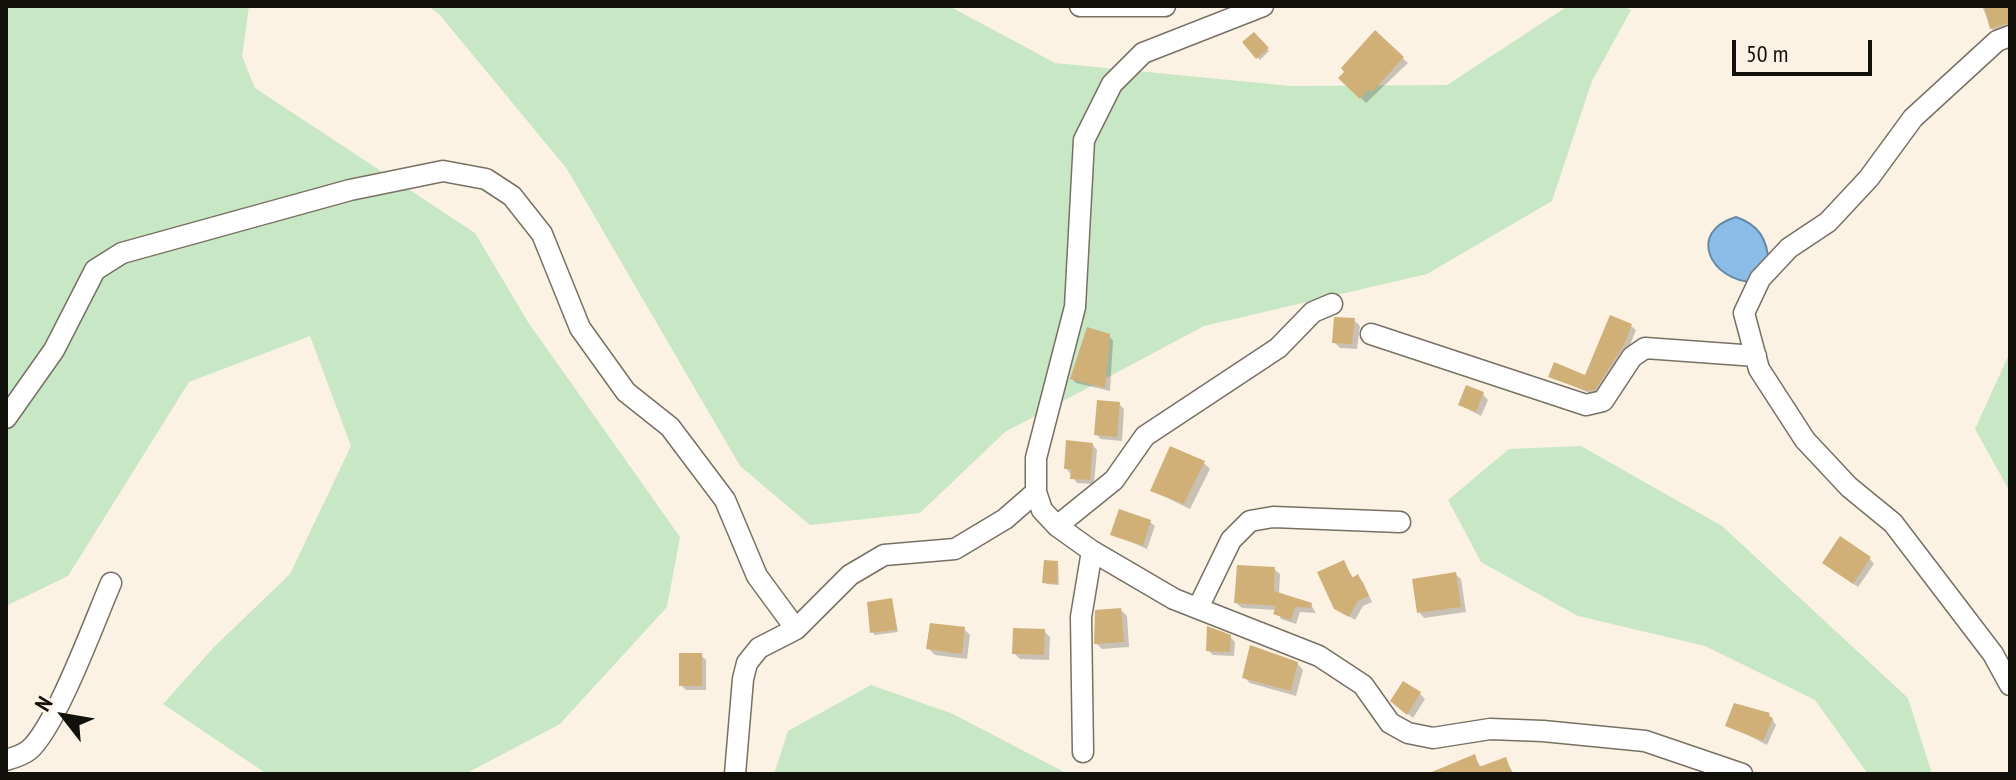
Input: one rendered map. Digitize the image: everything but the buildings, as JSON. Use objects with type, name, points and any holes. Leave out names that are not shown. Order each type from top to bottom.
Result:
[{"type":"street","points":[[1080,6],[1165,6]]},
{"type":"street","points":[[1221,6],[1240,16]]},
{"type":"street","points":[[1263,6],[1143,53],[1112,84],[1084,140],[1075,307],[1036,458],[1036,492],[1042,510],[1057,526],[1092,551],[1174,599],[1319,656],[1363,685],[1390,723],[1408,733],[1433,738],[1490,729],[1645,741],[1742,774]]},
{"type":"street","points":[[2010,36],[1997,41],[1913,118],[1869,178],[1828,222],[1789,248],[1760,279],[1744,313],[1759,369],[1805,440],[1849,487],[1893,523],[1993,654],[2010,685]]},
{"type":"street","points":[[6,418],[54,350],[95,270],[122,253],[381,184],[443,171],[486,179],[512,196],[542,234],[580,328],[626,392],[670,427],[725,500],[757,576],[796,629]]},
{"type":"street","points":[[1057,526],[1114,480],[1145,436],[1267,355],[1313,312],[1332,304]]},
{"type":"street","points":[[1371,334],[1586,405],[1603,401],[1632,357],[1645,348],[1756,356]]},
{"type":"street","points":[[735,774],[743,679],[747,663],[759,648],[796,629],[850,575],[884,555],[955,549],[1005,519],[1036,492]]},
{"type":"street","points":[[1198,608],[1231,540],[1250,521],[1273,517],[1400,522]]},
{"type":"street","points":[[1083,752],[1081,617],[1092,551]]},
{"type":"street","points":[[6,760],[28,751],[41,735],[78,663],[111,583]]},
{"type":"green space","points":[[6,6],[249,6],[242,56],[255,88],[475,233],[528,322],[680,537],[667,607],[560,724],[465,774],[267,774],[163,704],[214,647],[290,574],[351,446],[310,336],[189,382],[68,576],[6,606]]},
{"type":"green space","points":[[428,6],[949,6],[1055,63],[1291,86],[1447,85],[1568,6],[1621,6],[1631,10],[1592,81],[1552,201],[1427,274],[1204,326],[1005,432],[920,513],[810,525],[740,466],[567,169],[439,14]]},
{"type":"green space","points":[[2010,352],[2010,492],[1975,429]]},
{"type":"green space","points":[[1581,446],[1722,526],[1908,698],[1932,774],[1868,774],[1815,700],[1705,646],[1578,616],[1481,562],[1448,500],[1509,449]]},
{"type":"green space","points":[[871,685],[953,714],[1068,774],[774,774],[788,731]]},
{"type":"water","points":[[1736,217],[1751,224],[1761,234],[1766,247],[1769,263],[1753,282],[1726,274],[1710,255],[1708,244],[1712,233],[1721,224]]}]
